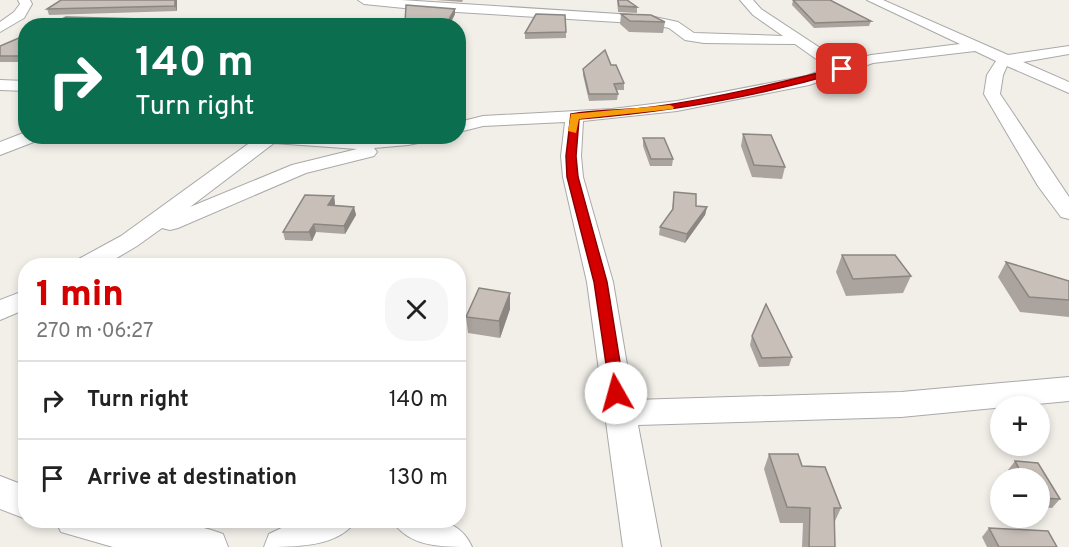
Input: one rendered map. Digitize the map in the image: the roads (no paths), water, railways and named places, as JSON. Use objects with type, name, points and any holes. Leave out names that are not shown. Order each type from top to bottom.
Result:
[{"type":"street","points":[[0,28],[24,9],[26,4],[24,0]]},
{"type":"street","points":[[364,0],[384,6],[643,20],[674,26],[690,37],[704,39],[799,40]]},
{"type":"street","points":[[746,0],[757,12],[842,69]]},
{"type":"street","points":[[873,0],[1069,88]]},
{"type":"street","points":[[466,126],[493,120],[650,110],[709,101],[785,86],[861,61],[889,55],[976,47]]},
{"type":"street","points":[[1069,50],[1005,60],[998,67],[993,80],[992,93],[1049,186],[1069,212]]},
{"type":"street","points":[[0,85],[18,86]]},
{"type":"street","points":[[574,116],[571,156],[573,177],[600,282],[642,547]]},
{"type":"street","points":[[0,149],[18,142]]},
{"type":"street","points":[[129,241],[260,144]]},
{"type":"street","points":[[98,258],[129,241],[299,169],[396,144]]},
{"type":"street","points":[[0,311],[18,302]]},
{"type":"street","points":[[619,413],[861,405],[1021,396],[1069,389]]},
{"type":"street","points":[[0,492],[18,500]]},
{"type":"street","points":[[107,528],[209,547]]},
{"type":"street","points":[[283,547],[321,528]]},
{"type":"street","points":[[423,528],[453,547]]}]
